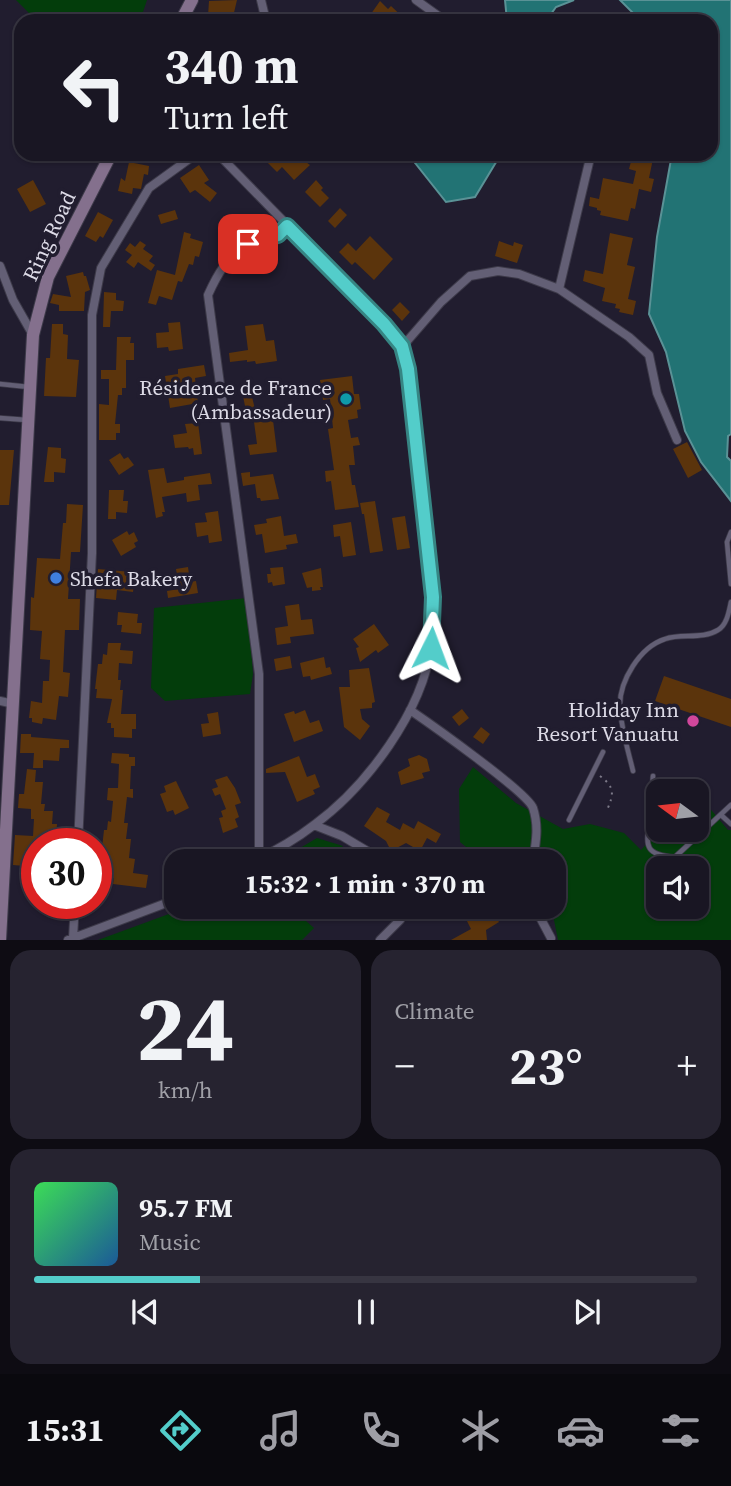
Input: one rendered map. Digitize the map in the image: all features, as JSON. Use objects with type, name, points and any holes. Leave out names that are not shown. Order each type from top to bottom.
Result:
[{"type":"main road","name":"Ring Road","points":[[0,940],[4,883],[4,787],[14,704],[33,335],[48,277],[107,161]]},
{"type":"main road","name":"Ring Road","points":[[0,898],[4,883]]},
{"type":"street","points":[[416,0],[436,14]]},
{"type":"street","points":[[79,828],[92,553],[92,315],[101,268],[149,188],[186,161]]},
{"type":"street","points":[[225,161],[366,305],[402,346],[408,369],[433,597],[431,648],[426,670],[410,710],[360,783],[314,825],[274,849]]},
{"type":"street","points":[[559,289],[589,161]]},
{"type":"street","points":[[256,849],[259,674],[208,295],[228,259],[248,244],[278,235],[287,226]]},
{"type":"street","points":[[0,266],[13,300],[33,335]]},
{"type":"street","points":[[402,346],[441,302],[470,276],[498,271],[519,274],[559,289],[629,337],[649,355],[657,393],[677,440]]},
{"type":"street","points":[[0,701],[14,704]]},
{"type":"street","points":[[410,710],[532,804],[538,828],[535,849]]},
{"type":"street","points":[[314,825],[342,836],[364,849]]},
{"type":"street","points":[[73,919],[71,939],[164,904]]},
{"type":"street","points":[[380,940],[401,919]]},
{"type":"street","points":[[541,919],[551,938]]},
{"type":"street","points":[[0,934],[10,940]]},
{"type":"lane","points":[[0,384],[30,387]]},
{"type":"lane","points":[[0,418],[28,420]]},
{"type":"lane","points":[[731,532],[727,542],[731,584]]},
{"type":"lane","points":[[633,771],[620,706],[623,686],[633,667],[650,646],[667,638],[708,635],[721,629],[729,614],[731,601]]},
{"type":"lane","points":[[569,820],[603,752]]},
{"type":"lane","points":[[653,776],[651,814],[646,840],[650,849],[659,856],[675,857],[731,805]]},
{"type":"lane","points":[[721,815],[731,824]]},
{"type":"path","points":[[593,772],[611,785],[614,795],[607,810]]},
{"type":"shaded area","points":[[16,0],[147,0],[142,14],[30,14]]},
{"type":"shaded area","points":[[505,0],[574,0],[556,7],[551,14],[506,14]]},
{"type":"shaded area","points":[[620,0],[731,0],[731,434],[728,436],[727,457],[731,461],[731,501],[701,462],[685,431],[666,352],[649,314],[657,237],[671,161],[718,161],[718,14],[634,14]]},
{"type":"shaded area","points":[[414,161],[497,161],[475,197],[446,202]]},
{"type":"shaded area","points":[[247,598],[253,674],[250,694],[165,701],[151,688],[154,608]]},
{"type":"shaded area","points":[[473,767],[516,803],[563,829],[590,824],[624,833],[641,850],[648,842],[709,842],[709,807],[728,830],[731,830],[731,940],[558,940],[554,919],[566,919],[566,849],[469,849],[460,842],[459,789]]},
{"type":"shaded area","points":[[317,838],[343,846],[340,849],[298,849]]},
{"type":"shaded area","points":[[164,916],[164,919],[304,919],[314,928],[302,940],[98,940]]},
{"type":"building","points":[[237,0],[234,14],[208,14],[209,1]]},
{"type":"building","points":[[380,1],[388,9],[391,6],[400,14],[371,14]]},
{"type":"building","points":[[266,161],[305,161],[310,165],[294,180],[282,167],[277,172]]},
{"type":"building","points":[[631,161],[653,161],[649,178],[654,179],[651,192],[639,189],[635,209],[631,208],[628,221],[600,215],[601,211],[589,206],[590,197],[599,199],[603,178],[633,184],[636,171],[629,169]]},
{"type":"building","points":[[129,162],[149,166],[141,189],[133,188],[132,194],[118,191],[121,178],[125,181]]},
{"type":"building","points":[[199,165],[209,180],[204,183],[217,193],[210,202],[195,190],[190,193],[180,178]]},
{"type":"building","points":[[33,180],[46,204],[30,212],[17,189]]},
{"type":"building","points":[[316,180],[329,198],[320,207],[305,192]]},
{"type":"building","points":[[340,208],[347,215],[335,228],[328,221]]},
{"type":"building","points":[[175,210],[178,219],[161,224],[158,215]]},
{"type":"building","points":[[98,212],[113,220],[103,238],[100,236],[96,242],[85,236]]},
{"type":"building","points":[[184,232],[191,234],[190,238],[203,242],[199,257],[195,256],[193,265],[189,264],[182,282],[178,281],[172,300],[159,296],[156,305],[148,303],[157,270],[175,275]]},
{"type":"building","points":[[610,233],[633,238],[627,265],[635,267],[628,299],[636,301],[633,315],[619,312],[620,309],[615,308],[616,304],[602,301],[605,288],[583,281],[585,270],[603,274]]},
{"type":"building","points":[[370,236],[393,259],[374,280],[355,262],[352,265],[339,252],[348,243],[356,251]]},
{"type":"building","points":[[140,241],[146,245],[143,249],[153,256],[149,261],[155,265],[151,271],[138,262],[134,268],[126,262],[132,255],[125,250],[130,243],[135,247]]},
{"type":"building","points":[[499,241],[513,246],[514,242],[523,245],[517,263],[495,256]]},
{"type":"building","points":[[83,272],[90,290],[85,292],[84,311],[59,311],[59,305],[50,303],[53,294],[71,297],[66,276]]},
{"type":"building","points":[[104,292],[116,293],[116,300],[124,301],[123,311],[111,311],[110,327],[103,327]]},
{"type":"building","points":[[400,302],[410,312],[402,321],[392,310]]},
{"type":"building","points":[[180,322],[183,349],[169,351],[168,347],[157,348],[156,333],[169,332],[168,323]]},
{"type":"building","points":[[52,324],[63,324],[63,334],[68,335],[67,359],[79,360],[76,397],[44,396],[46,358],[50,358]]},
{"type":"building","points":[[263,324],[266,341],[274,340],[277,361],[256,364],[255,361],[247,360],[230,362],[229,353],[248,350],[245,326]]},
{"type":"building","points":[[117,337],[131,337],[130,343],[134,343],[134,360],[126,360],[126,388],[122,388],[122,395],[118,395],[115,424],[120,424],[120,433],[116,433],[116,440],[99,440],[99,404],[109,405],[109,379],[101,379],[101,370],[116,370]]},
{"type":"building","points":[[204,365],[206,376],[195,378],[198,403],[170,408],[165,376],[178,374],[178,369]]},
{"type":"building","points":[[352,376],[354,394],[359,394],[361,409],[357,410],[358,418],[348,420],[351,438],[358,437],[360,445],[353,446],[355,465],[349,465],[359,507],[335,510],[331,481],[326,482],[325,471],[334,470],[328,429],[333,428],[330,399],[323,400],[320,380]]},
{"type":"building","points":[[250,389],[255,409],[246,411],[242,391]]},
{"type":"building","points":[[273,420],[277,452],[250,455],[248,445],[257,444],[254,422]]},
{"type":"building","points":[[198,423],[202,454],[194,455],[193,448],[175,448],[173,435],[187,433],[185,424]]},
{"type":"building","points":[[687,442],[702,470],[688,478],[673,449]]},
{"type":"building","points":[[48,447],[61,448],[61,458],[66,459],[65,473],[54,472],[54,482],[44,482]]},
{"type":"building","points":[[0,450],[14,450],[9,505],[0,505]]},
{"type":"building","points":[[120,453],[124,459],[128,457],[134,465],[119,475],[109,460]]},
{"type":"building","points":[[164,468],[167,483],[210,473],[212,484],[198,485],[200,500],[187,502],[186,493],[162,497],[165,512],[162,512],[163,516],[156,518],[148,470]]},
{"type":"building","points":[[250,472],[250,477],[273,474],[279,499],[261,501],[257,498],[255,484],[243,486],[241,473]]},
{"type":"building","points":[[109,490],[124,490],[123,501],[128,501],[127,513],[116,512],[116,519],[108,519]]},
{"type":"building","points":[[375,501],[383,551],[370,553],[360,503]]},
{"type":"building","points":[[67,504],[83,505],[80,552],[71,552],[68,599],[80,599],[79,630],[65,630],[63,672],[70,673],[68,697],[59,696],[56,720],[43,718],[42,724],[32,722],[32,718],[29,718],[31,701],[42,703],[43,681],[49,681],[50,660],[40,659],[42,631],[30,630],[31,597],[34,598],[37,558],[60,559]]},
{"type":"building","points":[[218,511],[222,541],[209,543],[208,535],[197,537],[195,523],[207,522],[205,513]]},
{"type":"building","points":[[281,516],[284,536],[296,534],[298,543],[286,545],[287,549],[265,553],[262,534],[256,535],[254,525],[267,523],[266,519]]},
{"type":"building","points":[[405,516],[410,548],[397,550],[392,518]]},
{"type":"building","points":[[351,522],[356,555],[343,557],[340,536],[334,537],[333,525]]},
{"type":"building","points":[[127,531],[129,535],[134,532],[138,541],[134,543],[136,547],[121,556],[112,540]]},
{"type":"building","points":[[188,567],[190,582],[196,581],[198,593],[168,598],[167,591],[179,589],[176,569]]},
{"type":"building","points":[[283,567],[285,584],[273,586],[272,582],[268,583],[267,574],[271,574],[270,568]]},
{"type":"building","points":[[321,568],[323,587],[320,587],[321,590],[312,591],[312,587],[307,588],[302,573]]},
{"type":"building","points":[[98,569],[131,572],[133,592],[117,590],[116,600],[96,598]]},
{"type":"building","points":[[299,604],[301,620],[312,619],[314,634],[290,637],[291,643],[277,645],[275,628],[288,626],[285,606]]},
{"type":"building","points":[[118,612],[138,614],[137,623],[142,623],[141,634],[121,632],[122,625],[117,625]]},
{"type":"building","points":[[374,624],[389,645],[378,653],[376,650],[360,662],[356,648],[359,647],[353,639]]},
{"type":"building","points":[[108,643],[121,643],[120,650],[133,651],[132,664],[119,663],[118,680],[121,680],[120,690],[123,690],[121,714],[136,714],[136,729],[132,729],[132,738],[114,737],[114,728],[111,728],[111,723],[107,723],[112,699],[96,698],[98,664],[102,664],[103,654],[107,655]]},
{"type":"building","points":[[290,656],[292,668],[276,671],[274,659]]},
{"type":"building","points":[[324,657],[326,668],[330,667],[332,674],[311,680],[310,676],[303,677],[300,663]]},
{"type":"building","points":[[369,668],[375,702],[372,703],[372,708],[360,709],[362,719],[370,726],[360,740],[344,727],[339,687],[350,687],[349,670]]},
{"type":"building","points":[[664,676],[731,699],[731,727],[655,701]]},
{"type":"building","points":[[462,709],[469,718],[459,726],[452,717]]},
{"type":"building","points":[[305,710],[310,723],[319,720],[323,731],[294,742],[284,714]]},
{"type":"building","points":[[218,712],[221,734],[203,737],[201,724],[209,723],[207,714]]},
{"type":"building","points":[[481,727],[490,734],[483,744],[473,737]]},
{"type":"building","points":[[21,734],[69,740],[69,748],[60,748],[59,761],[43,760],[43,768],[33,768],[34,753],[20,753]]},
{"type":"building","points":[[112,753],[135,757],[135,766],[131,766],[130,789],[133,789],[133,798],[127,797],[124,823],[128,823],[126,839],[131,839],[129,858],[135,859],[133,873],[148,875],[146,888],[113,884],[112,828],[107,828],[108,821],[111,822],[113,801],[107,800],[108,788],[118,788],[119,764],[111,763]]},
{"type":"building","points":[[419,755],[427,759],[430,771],[422,773],[424,778],[401,785],[398,772],[410,766],[408,759]]},
{"type":"building","points":[[299,756],[307,777],[315,774],[320,787],[313,790],[315,794],[297,802],[285,772],[266,773],[266,769]]},
{"type":"building","points":[[27,769],[36,770],[35,782],[43,782],[41,804],[45,804],[44,811],[53,811],[52,824],[57,824],[57,828],[33,828],[31,809],[18,808],[19,794],[24,794]]},
{"type":"building","points":[[227,776],[241,803],[235,805],[239,817],[235,819],[238,827],[223,833],[219,818],[223,817],[221,811],[226,809],[220,794],[215,796],[212,789],[218,787],[215,780]]},
{"type":"building","points":[[176,781],[189,808],[175,815],[173,810],[167,812],[160,794],[166,792],[164,786]]},
{"type":"building","points":[[377,807],[390,814],[386,822],[400,830],[403,823],[414,829],[418,821],[441,834],[436,843],[427,838],[421,849],[406,843],[390,849],[386,841],[364,826]]},
{"type":"building","points":[[15,835],[21,835],[21,866],[13,865]]},
{"type":"building","points":[[466,919],[497,919],[499,922],[486,930],[487,940],[451,940],[471,929]]},
{"type":"place","name":"Résidence de France (Ambassadeur)","points":[[346,399]]},
{"type":"place","name":"Shefa Bakery","points":[[56,578]]},
{"type":"place","name":"Holiday Inn Resort Vanuatu","points":[[693,721]]},
{"type":"route","points":[[248,244],[278,235],[287,226],[366,305],[402,346],[408,369],[433,597],[431,648]]}]
